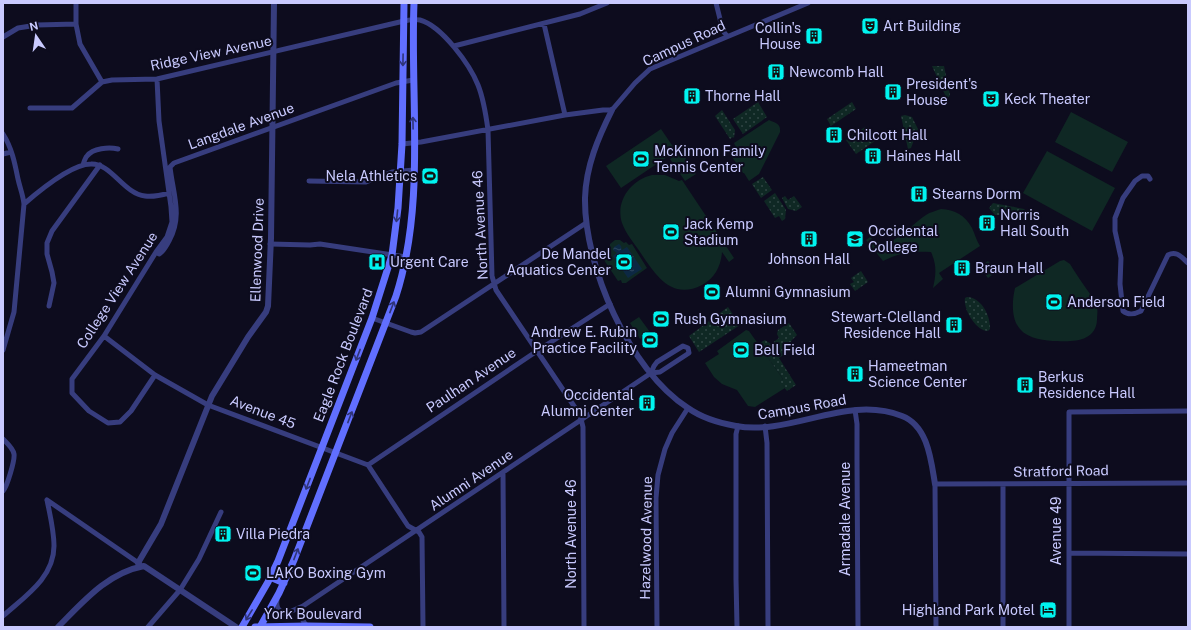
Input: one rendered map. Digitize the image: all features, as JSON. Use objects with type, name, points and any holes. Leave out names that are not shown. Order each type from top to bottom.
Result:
[{"type":"main road","name":"Eagle Rock Boulevard","points":[[242,627],[270,577],[286,539],[372,318],[392,255],[398,208],[402,144],[404,3]]},
{"type":"main road","name":"Eagle Rock Boulevard","points":[[258,627],[279,593],[294,560],[386,323],[397,293],[406,257],[413,207],[414,3]]},
{"type":"main road","points":[[270,577],[284,583]]},
{"type":"main road","name":"York Boulevard","points":[[258,627],[370,627]]},
{"type":"street","points":[[30,108],[72,108],[102,82],[80,44],[76,24],[76,3]]},
{"type":"street","name":"Ellenwood Drive","points":[[141,564],[161,524],[208,404],[239,352],[266,312],[268,306],[274,3]]},
{"type":"street","points":[[454,46],[580,14],[607,3]]},
{"type":"street","points":[[716,3],[723,32],[727,36]]},
{"type":"street","name":"Campus Road","points":[[808,3],[795,5],[650,69],[634,83],[612,110],[596,144],[588,170],[585,197],[586,222],[598,273],[610,304],[626,336],[651,373],[670,394],[688,408],[710,419],[738,426],[765,426],[855,410],[885,412],[902,416],[912,421],[918,427],[922,433],[926,446],[935,484],[936,627]]},
{"type":"street","name":"Ridge View Avenue","points":[[102,82],[112,80],[157,79],[413,20]]},
{"type":"street","name":"North Avenue 46","points":[[413,20],[420,20],[432,27],[454,46],[470,69],[478,84],[486,112],[488,130],[492,276],[496,290],[578,412],[581,419],[583,427],[584,627]]},
{"type":"street","points":[[3,37],[18,28],[37,25],[76,24]]},
{"type":"street","points":[[544,24],[565,115]]},
{"type":"street","name":"College View Avenue","points":[[156,375],[131,411],[120,422],[108,423],[89,411],[72,393],[72,379],[104,336],[156,252],[167,237],[172,222],[159,121],[157,79]]},
{"type":"street","name":"Langdale Avenue","points":[[156,252],[159,254],[164,250],[174,233],[176,224],[175,200],[170,167],[174,163],[403,81],[413,80]]},
{"type":"street","points":[[402,144],[414,144],[565,115],[612,110]]},
{"type":"street","points":[[3,134],[11,152],[24,197],[14,312],[3,350]]},
{"type":"street","points":[[83,165],[86,156],[91,152],[111,148],[118,149]]},
{"type":"street","points":[[3,154],[11,152]]},
{"type":"street","points":[[24,204],[47,185],[83,165],[92,163],[100,165],[138,195],[146,197],[169,193]]},
{"type":"street","points":[[49,306],[54,283],[47,254],[47,243],[52,231],[100,165]]},
{"type":"street","points":[[309,181],[366,182],[392,172],[414,170]]},
{"type":"street","points":[[1150,179],[1148,176],[1142,176],[1135,181],[1123,198],[1115,218],[1114,227],[1121,258],[1120,284],[1123,311],[1132,314],[1141,311],[1168,255],[1177,253],[1188,263]]},
{"type":"street","points":[[372,318],[410,332],[421,332],[586,222]]},
{"type":"street","points":[[270,244],[320,244],[406,257]]},
{"type":"street","name":"Paulhan Avenue","points":[[368,465],[537,351],[610,304]]},
{"type":"street","name":"Avenue 45","points":[[104,336],[156,375],[208,404],[368,465]]},
{"type":"street","name":"Alumni Avenue","points":[[279,593],[276,603],[277,607],[282,612],[288,613],[303,606],[651,373],[660,372],[689,353],[688,348],[683,346],[657,362],[651,373]]},
{"type":"street","name":"Hazelwood Avenue","points":[[657,627],[656,498],[658,475],[665,449],[672,433],[688,408]]},
{"type":"street","name":"Armadale Avenue","points":[[855,410],[857,424],[858,627]]},
{"type":"street","name":"Avenue 49","points":[[1069,627],[1069,412],[1188,411]]},
{"type":"street","points":[[737,627],[736,434],[738,426]]},
{"type":"street","points":[[765,426],[767,443],[768,627]]},
{"type":"street","points":[[3,439],[12,448],[15,455],[7,486],[3,491]]},
{"type":"street","points":[[368,465],[408,526],[421,534],[423,627]]},
{"type":"street","points":[[503,473],[504,627]]},
{"type":"street","name":"Stratford Road","points":[[935,484],[1188,482]]},
{"type":"street","points":[[1002,484],[1003,627]]},
{"type":"street","points":[[3,616],[42,580],[50,568],[54,553],[54,544],[47,500],[236,627]]},
{"type":"street","points":[[148,627],[180,590],[199,559],[221,512]]},
{"type":"street","points":[[1069,553],[1188,554]]},
{"type":"street","points":[[58,627],[92,593],[106,582],[141,564]]},
{"type":"street","points":[[303,606],[301,610],[301,617],[307,626]]},
{"type":"green space","points":[[932,66],[944,66],[950,95],[949,97],[946,97]]},
{"type":"green space","points":[[758,102],[767,117],[743,134],[733,119]]},
{"type":"green space","points":[[852,102],[856,109],[831,126],[827,119]]},
{"type":"green space","points":[[722,110],[735,130],[734,138],[733,137],[730,139],[715,116]]},
{"type":"green space","points":[[1071,112],[1128,142],[1112,172],[1055,142]]},
{"type":"green space","points":[[905,115],[912,117],[918,129],[911,148],[908,149],[901,116]]},
{"type":"green space","points":[[769,120],[779,125],[780,132],[759,174],[749,181],[730,154],[737,149],[734,143]]},
{"type":"green space","points":[[865,127],[875,141],[856,154],[846,140]]},
{"type":"green space","name":"McKinnon Family Tennis Center","points":[[661,129],[676,151],[621,188],[606,166]]},
{"type":"green space","points":[[681,151],[696,174],[685,181],[670,159]]},
{"type":"green space","points":[[1047,151],[1115,188],[1092,231],[1023,193]]},
{"type":"green space","name":"Jack Kemp Stadium","points":[[652,175],[665,175],[679,181],[682,180],[734,258],[729,262],[722,252],[719,267],[714,275],[702,285],[691,289],[681,290],[665,283],[652,269],[630,238],[622,223],[620,215],[621,207],[626,193],[637,182]]},
{"type":"green space","points":[[763,177],[772,190],[761,198],[752,184]]},
{"type":"green space","points":[[775,193],[786,210],[785,219],[782,221],[779,216],[775,218],[764,201]]},
{"type":"green space","points":[[785,196],[788,200],[794,196],[802,207],[796,211],[788,209],[782,198]]},
{"type":"green space","points":[[993,203],[1024,209],[1027,215],[995,215],[989,208]]},
{"type":"green space","points":[[941,209],[955,212],[963,217],[972,228],[980,246],[939,273],[943,279],[933,288],[935,270],[931,252],[906,253],[883,261],[866,240],[870,237],[877,242],[884,243],[892,241],[920,219],[931,212]]},
{"type":"green space","name":"De Mandel Aquatics Center","points":[[615,240],[620,240],[624,243],[626,242],[629,245],[632,244],[647,268],[626,283],[622,283],[621,280],[618,281],[604,260],[609,257],[607,254],[610,252],[610,244]]},
{"type":"green space","name":"Anderson Field","points":[[1064,260],[1070,264],[1096,304],[1096,327],[1093,332],[1083,339],[1070,341],[1048,341],[1037,339],[1023,332],[1017,325],[1013,304],[1015,288]]},
{"type":"green space","points":[[988,261],[996,272],[988,278],[980,267]]},
{"type":"green space","points":[[861,271],[868,282],[855,291],[850,284],[854,282],[851,278]]},
{"type":"green space","points":[[967,297],[977,300],[984,308],[990,324],[990,329],[988,331],[983,330],[971,319],[965,303],[965,298]]},
{"type":"green space","points":[[728,307],[740,325],[699,352],[689,336]]},
{"type":"green space","points":[[639,317],[650,332],[640,339],[630,323]]},
{"type":"green space","points":[[789,323],[797,335],[791,341],[794,348],[779,358],[796,385],[787,391],[779,381],[783,379],[758,344],[765,340],[771,344],[779,338],[777,334],[778,330]]},
{"type":"green space","name":"Bell Field","points":[[746,330],[749,331],[783,379],[780,381],[785,388],[755,407],[748,406],[737,390],[722,384],[714,377],[705,363],[719,354],[717,351]]},
{"type":"green space","name":"Andrew E. Rubin Practice Facility","points":[[650,333],[657,342],[649,347],[643,338]]},
{"type":"water","points":[[619,244],[622,250],[627,247],[642,269],[628,278],[613,256],[617,253],[613,250],[614,247]]},
{"type":"place","name":"Art Building","points":[[870,26]]},
{"type":"place","name":"Collin's House","points":[[814,36]]},
{"type":"place","name":"Newcomb Hall","points":[[776,72]]},
{"type":"place","name":"President's House","points":[[893,92]]},
{"type":"place","name":"Thorne Hall","points":[[692,96]]},
{"type":"place","name":"Keck Theater","points":[[991,99]]},
{"type":"place","name":"Chilcott Hall","points":[[834,135]]},
{"type":"place","name":"Haines Hall","points":[[873,156]]},
{"type":"place","name":"McKinnon Family Tennis Center","points":[[641,159]]},
{"type":"place","name":"Nela Athletics","points":[[430,176]]},
{"type":"place","name":"Stearns Dorm","points":[[919,194]]},
{"type":"place","name":"Norris Hall South","points":[[987,223]]},
{"type":"place","name":"Jack Kemp Stadium","points":[[671,232]]},
{"type":"place","name":"Johnson Hall","points":[[809,239]]},
{"type":"place","name":"Occidental College","points":[[855,239]]},
{"type":"place","name":"Urgent Care","points":[[377,262]]},
{"type":"place","name":"De Mandel Aquatics Center","points":[[624,262]]},
{"type":"place","name":"Braun Hall","points":[[962,268]]},
{"type":"place","name":"Alumni Gymnasium","points":[[712,292]]},
{"type":"place","name":"Anderson Field","points":[[1054,302]]},
{"type":"place","name":"Rush Gymnasium","points":[[661,319]]},
{"type":"place","name":"Stewart-Clelland Residence Hall","points":[[954,325]]},
{"type":"place","name":"Andrew E. Rubin Practice Facility","points":[[650,340]]},
{"type":"place","name":"Bell Field","points":[[741,350]]},
{"type":"place","name":"Hameetman Science Center","points":[[855,374]]},
{"type":"place","name":"Berkus Residence Hall","points":[[1025,385]]},
{"type":"place","name":"Occidental Alumni Center","points":[[647,403]]},
{"type":"place","name":"Villa Piedra","points":[[223,534]]},
{"type":"place","name":"LAKO Boxing Gym","points":[[253,573]]},
{"type":"place","name":"Highland Park Motel","points":[[1048,610]]}]
